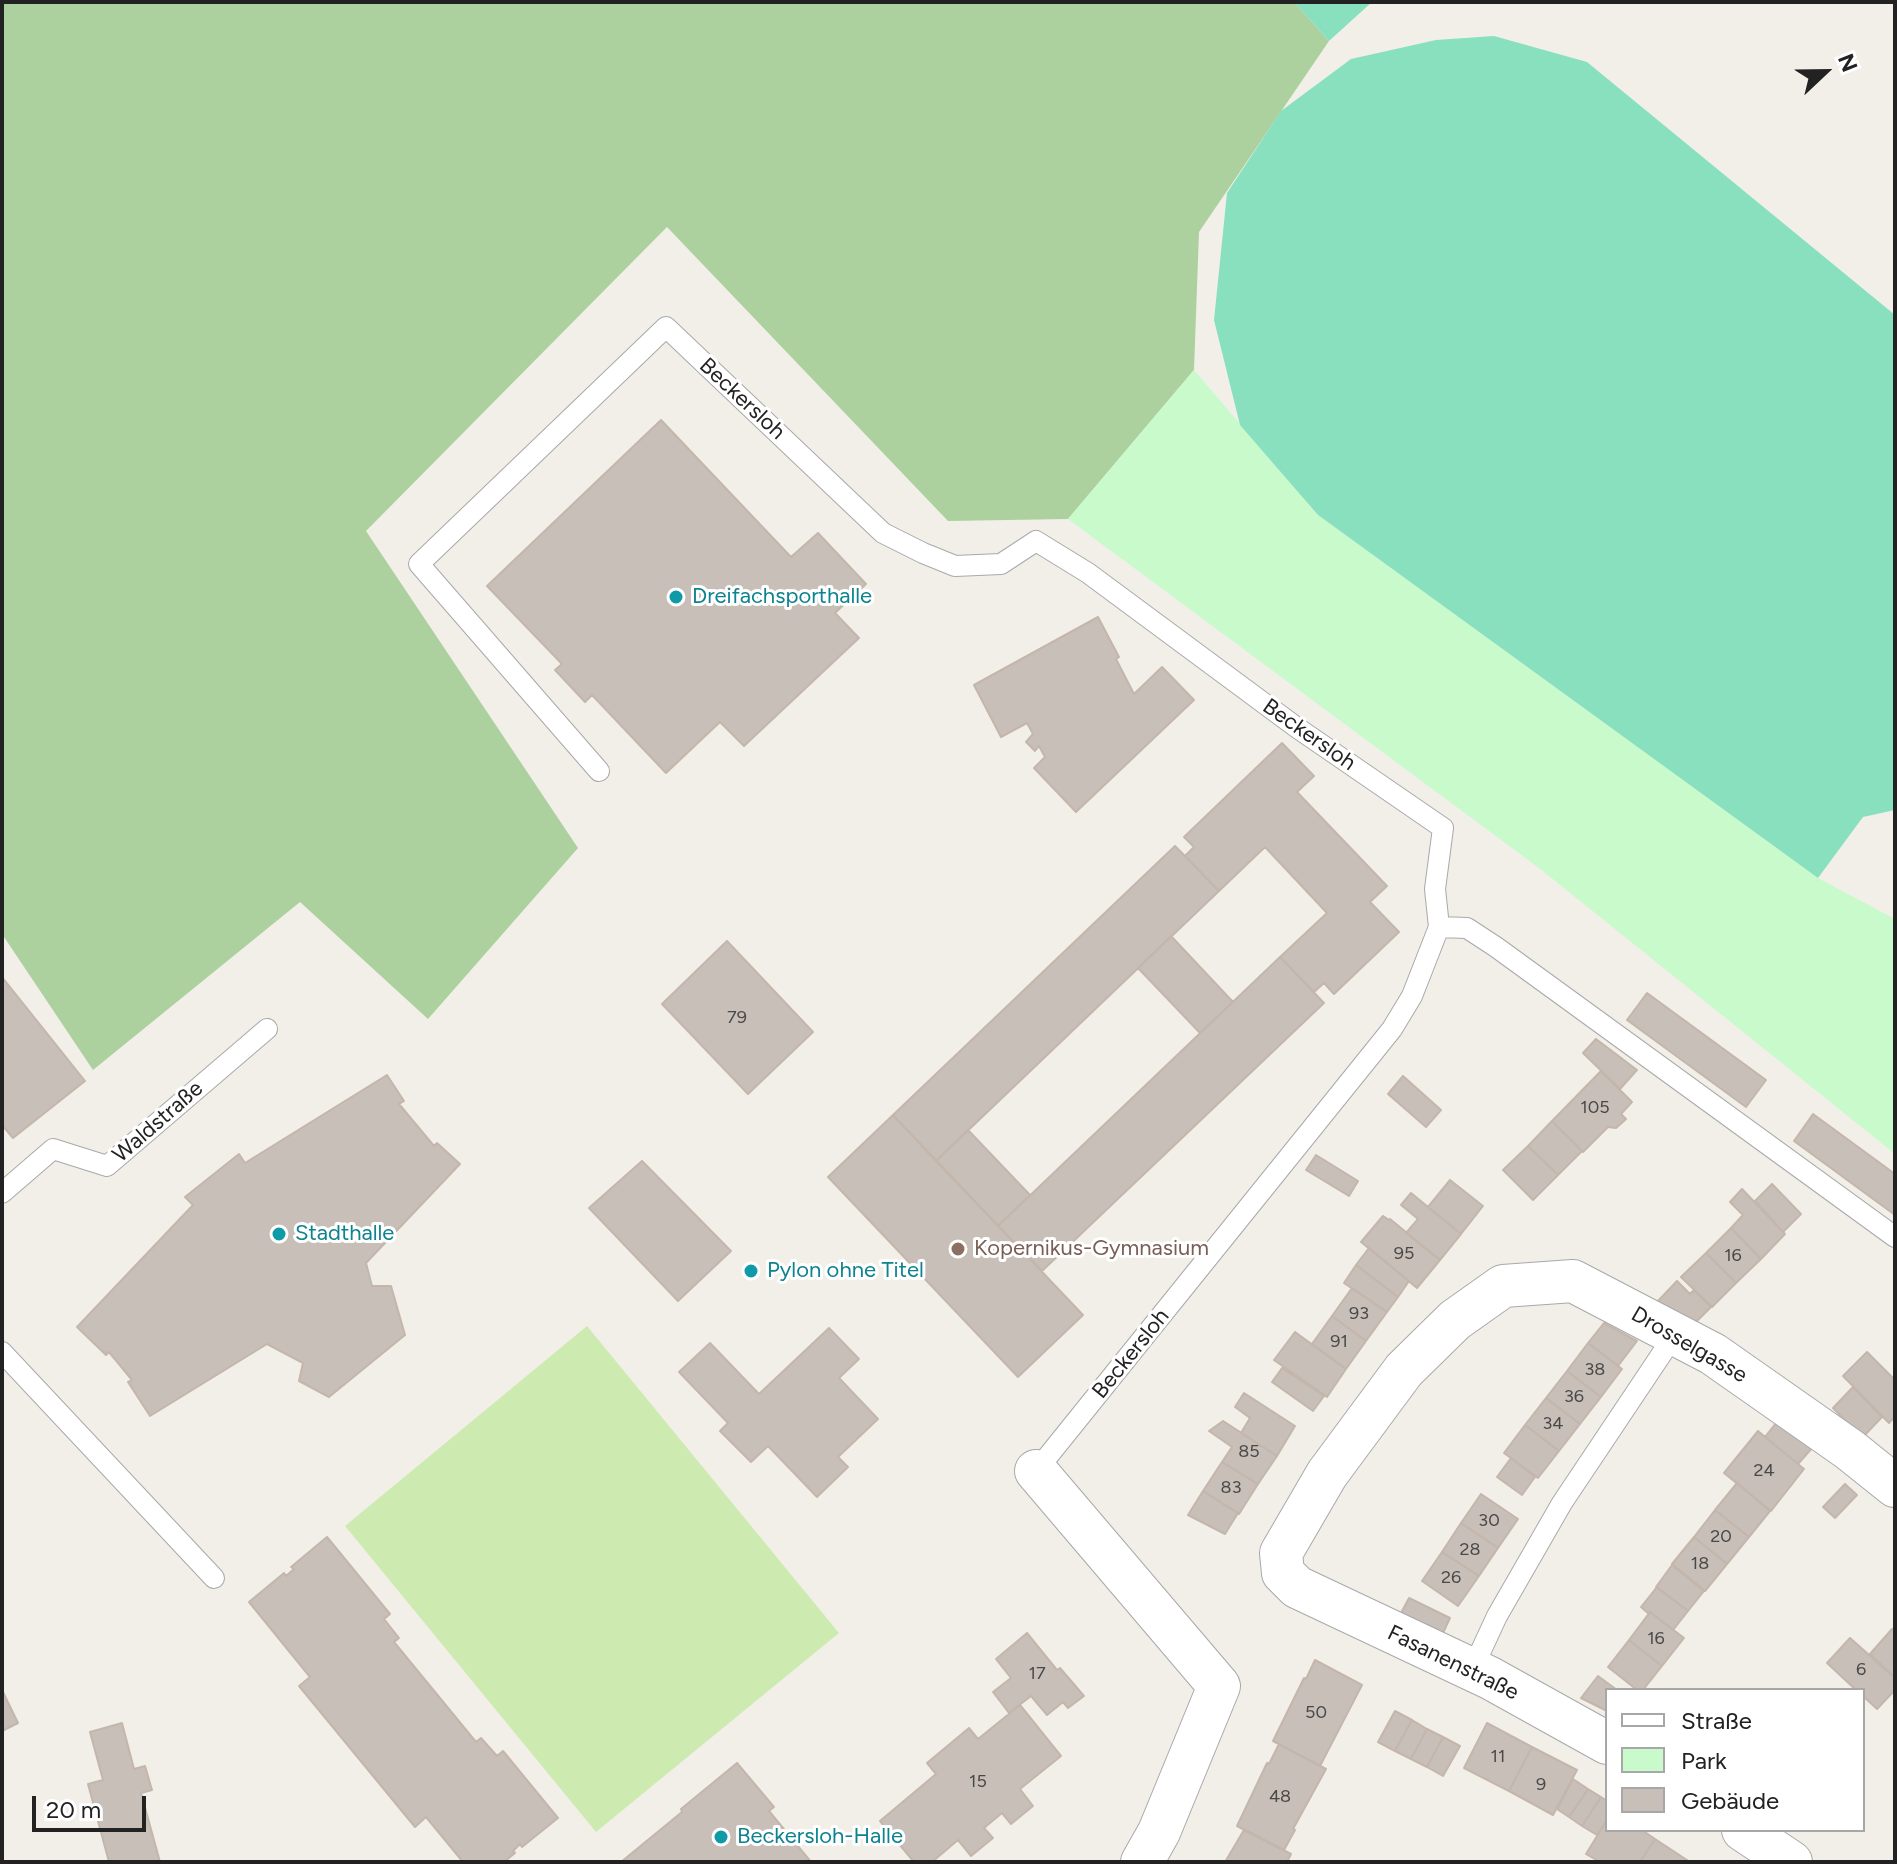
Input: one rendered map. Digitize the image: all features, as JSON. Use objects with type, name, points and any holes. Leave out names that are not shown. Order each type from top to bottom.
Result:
[{"type":"street","name":"Drosselgasse","points":[[1297,1587],[1283,1573],[1281,1553],[1327,1474],[1404,1370],[1455,1320],[1503,1286],[1573,1281],[1713,1354],[1850,1450],[1895,1486]]},
{"type":"street","name":"Beckersloh","points":[[1036,1471],[1219,1686],[1159,1832],[1142,1862]]},
{"type":"street","name":"Fasanenstraße","points":[[1297,1587],[1472,1670],[1605,1742]]},
{"type":"street","points":[[1746,1832],[1791,1862]]},
{"type":"lane","name":"Beckersloh","points":[[599,771],[419,564],[666,327],[883,533],[955,566],[1001,564],[1036,541],[1088,573],[1296,727],[1443,828],[1435,889],[1439,927],[1412,996],[1392,1029],[1036,1471]]},
{"type":"lane","points":[[1439,927],[1467,928],[1496,947],[1895,1237]]},
{"type":"lane","name":"Waldstraße","points":[[2,1193],[53,1149],[107,1166],[267,1029]]},
{"type":"lane","points":[[1472,1670],[1497,1616],[1562,1503],[1675,1334]]},
{"type":"lane","points":[[2,1352],[214,1578]]},
{"type":"green space","points":[[2,2],[1294,2],[1329,41],[1199,232],[1194,370],[1068,519],[948,521],[667,227],[366,531],[578,848],[428,1019],[300,902],[93,1070],[2,934]]},
{"type":"green space","points":[[1294,2],[1372,2],[1329,41]]},
{"type":"green space","points":[[1494,36],[1587,62],[1895,315],[1895,810],[1863,817],[1818,878],[1318,515],[1240,425],[1214,320],[1227,193],[1281,111],[1351,59],[1436,40]]},
{"type":"green space","points":[[1194,370],[1318,515],[1818,878],[1895,919],[1895,1154],[1539,868],[1068,519]]},
{"type":"green space","points":[[587,1326],[839,1633],[596,1832],[345,1526]]},
{"type":"building","name":"Dreifachsporthalle","points":[[661,420],[791,557],[818,533],[866,584],[835,613],[859,638],[744,746],[720,722],[666,773],[592,695],[585,702],[555,670],[562,664],[487,586]]},
{"type":"building","points":[[1098,617],[1134,694],[1162,667],[1194,700],[1076,812],[1034,768],[1045,757],[1039,746],[1035,751],[1026,742],[1033,734],[1027,723],[1001,737],[974,685]]},
{"type":"building","points":[[1282,743],[1314,776],[1297,792],[1387,886],[1370,902],[1399,932],[1334,994],[1324,983],[1314,992],[1280,957],[1327,913],[1265,847],[1219,891],[1185,856],[1194,847],[1184,837]]},
{"type":"building","points":[[1175,846],[1219,891],[936,1161],[893,1115]]},
{"type":"building","points":[[1171,936],[1233,1002],[1200,1033],[1138,968]]},
{"type":"building","points":[[727,941],[813,1032],[748,1094],[662,1004]]},
{"type":"building","points":[[1280,957],[1324,1003],[1042,1271],[998,1226]]},
{"type":"building","points":[[2,977],[85,1081],[13,1138],[2,1125]]},
{"type":"building","points":[[1647,993],[1766,1080],[1746,1107],[1627,1020]]},
{"type":"building","points":[[1596,1039],[1637,1070],[1620,1089],[1583,1053]]},
{"type":"building","points":[[1601,1071],[1632,1102],[1621,1114],[1626,1119],[1616,1128],[1608,1127],[1583,1152],[1552,1121]]},
{"type":"building","name":"Stadthalle","points":[[387,1075],[404,1101],[399,1104],[434,1146],[437,1143],[460,1164],[366,1263],[372,1286],[391,1286],[405,1335],[329,1397],[299,1381],[303,1363],[267,1344],[150,1416],[128,1382],[132,1380],[109,1352],[106,1355],[77,1327],[193,1205],[185,1197],[239,1154],[245,1163]]},
{"type":"building","points":[[1403,1076],[1441,1110],[1426,1127],[1388,1094]]},
{"type":"building","points":[[1813,1114],[1895,1174],[1895,1215],[1794,1141]]},
{"type":"building","name":"Kopernikus-Gymnasium","points":[[893,1115],[1083,1315],[1018,1377],[828,1177]]},
{"type":"building","points":[[1552,1121],[1582,1151],[1558,1175],[1528,1146]]},
{"type":"building","points":[[968,1130],[1030,1195],[998,1226],[936,1161]]},
{"type":"building","points":[[1528,1146],[1558,1175],[1533,1200],[1503,1170]]},
{"type":"building","points":[[1316,1155],[1358,1181],[1349,1196],[1306,1170]]},
{"type":"building","points":[[642,1161],[731,1251],[678,1301],[589,1208]]},
{"type":"building","points":[[1450,1180],[1483,1206],[1461,1234],[1428,1207]]},
{"type":"building","points":[[1772,1184],[1801,1214],[1783,1232],[1755,1201]]},
{"type":"building","points":[[1742,1189],[1785,1234],[1761,1259],[1731,1228],[1743,1215],[1730,1202]]},
{"type":"building","points":[[1411,1193],[1461,1234],[1440,1260],[1406,1233],[1418,1219],[1401,1205]]},
{"type":"building","points":[[1383,1216],[1440,1260],[1417,1288],[1361,1242]]},
{"type":"building","points":[[1731,1228],[1761,1259],[1736,1283],[1706,1253]]},
{"type":"building","points":[[1369,1248],[1409,1281],[1398,1297],[1356,1265]]},
{"type":"building","points":[[1706,1253],[1736,1283],[1712,1307],[1681,1277]]},
{"type":"building","points":[[1356,1265],[1398,1297],[1387,1312],[1344,1283]]},
{"type":"building","points":[[1677,1281],[1690,1294],[1694,1290],[1711,1307],[1694,1324],[1657,1302]]},
{"type":"building","points":[[1352,1288],[1387,1312],[1366,1341],[1332,1316]]},
{"type":"building","points":[[1332,1316],[1366,1341],[1346,1369],[1312,1344]]},
{"type":"building","points":[[1604,1323],[1637,1341],[1618,1366],[1588,1343]]},
{"type":"building","points":[[829,1328],[859,1359],[839,1378],[878,1419],[838,1457],[848,1467],[817,1497],[768,1446],[751,1462],[720,1431],[728,1423],[679,1372],[710,1343],[759,1394]]},
{"type":"building","points":[[1295,1332],[1346,1369],[1327,1397],[1274,1360]]},
{"type":"building","points":[[1588,1343],[1622,1369],[1601,1397],[1567,1371]]},
{"type":"building","points":[[1867,1352],[1895,1380],[1895,1416],[1889,1423],[1843,1376]]},
{"type":"building","points":[[1282,1368],[1324,1396],[1313,1411],[1272,1382]]},
{"type":"building","points":[[1567,1371],[1601,1397],[1580,1424],[1546,1398]]},
{"type":"building","points":[[1853,1387],[1882,1417],[1862,1438],[1833,1408]]},
{"type":"building","points":[[1244,1393],[1295,1426],[1277,1456],[1241,1433],[1250,1418],[1235,1407]]},
{"type":"building","points":[[1546,1398],[1580,1424],[1559,1451],[1525,1425]]},
{"type":"building","points":[[1223,1421],[1277,1456],[1258,1484],[1222,1462],[1232,1447],[1209,1431]]},
{"type":"building","points":[[1776,1423],[1812,1448],[1798,1464],[1765,1437]]},
{"type":"building","points":[[1525,1425],[1559,1451],[1538,1478],[1504,1453]]},
{"type":"building","points":[[1758,1431],[1804,1469],[1771,1511],[1724,1473]]},
{"type":"building","points":[[1511,1458],[1535,1477],[1522,1495],[1497,1477]]},
{"type":"building","points":[[1222,1462],[1258,1484],[1239,1514],[1203,1491]]},
{"type":"building","points":[[1737,1483],[1770,1511],[1749,1537],[1715,1510]]},
{"type":"building","points":[[1845,1484],[1857,1495],[1835,1518],[1823,1507]]},
{"type":"building","points":[[1203,1491],[1238,1513],[1225,1534],[1188,1515]]},
{"type":"building","points":[[1481,1494],[1518,1519],[1498,1548],[1461,1523]]},
{"type":"building","points":[[1715,1510],[1749,1537],[1727,1564],[1694,1537]]},
{"type":"building","points":[[1461,1523],[1498,1548],[1479,1576],[1442,1552]]},
{"type":"building","points":[[327,1537],[390,1614],[384,1619],[399,1638],[394,1642],[476,1742],[481,1738],[497,1756],[503,1751],[558,1818],[522,1847],[520,1844],[504,1862],[463,1862],[426,1817],[415,1827],[299,1686],[310,1677],[249,1602],[284,1573],[286,1576],[294,1569],[291,1567]]},
{"type":"building","points":[[1694,1537],[1727,1564],[1705,1591],[1672,1564]]},
{"type":"building","points":[[1442,1552],[1479,1576],[1458,1606],[1422,1581]]},
{"type":"building","points":[[1672,1565],[1704,1591],[1688,1611],[1656,1587]]},
{"type":"building","points":[[1657,1587],[1688,1611],[1673,1630],[1641,1607]]},
{"type":"building","points":[[1409,1598],[1450,1618],[1443,1633],[1401,1613]]},
{"type":"building","points":[[1650,1612],[1684,1638],[1662,1666],[1629,1640]]},
{"type":"building","points":[[1892,1629],[1895,1631],[1895,1678],[1870,1654]]},
{"type":"building","points":[[1027,1633],[1057,1670],[1060,1668],[1084,1696],[1068,1708],[1063,1702],[1047,1715],[1031,1696],[1009,1713],[993,1692],[1011,1678],[996,1659]]},
{"type":"building","points":[[1850,1638],[1895,1678],[1895,1690],[1877,1709],[1865,1698],[1865,1688],[1854,1688],[1827,1663]]},
{"type":"building","points":[[1629,1640],[1662,1666],[1645,1688],[1634,1688],[1608,1667]]},
{"type":"building","points":[[1315,1660],[1362,1685],[1320,1766],[1273,1741]]},
{"type":"building","points":[[1598,1676],[1614,1688],[1605,1688],[1605,1710],[1581,1698]]},
{"type":"building","points":[[2,1690],[18,1723],[2,1731]]},
{"type":"building","points":[[1020,1705],[1061,1756],[1020,1789],[1033,1806],[1011,1824],[1002,1813],[984,1828],[993,1838],[971,1856],[958,1840],[932,1862],[914,1862],[880,1821],[936,1774],[927,1763],[969,1728],[978,1739]]},
{"type":"building","points":[[1395,1711],[1412,1720],[1395,1751],[1378,1742]]},
{"type":"building","points":[[1412,1720],[1427,1729],[1411,1759],[1395,1751]]},
{"type":"building","points":[[122,1723],[134,1769],[145,1766],[152,1790],[141,1793],[160,1862],[109,1862],[88,1784],[103,1780],[90,1732]]},
{"type":"building","points":[[1487,1723],[1532,1747],[1509,1791],[1464,1768]]},
{"type":"building","points":[[1427,1729],[1443,1737],[1427,1767],[1411,1759]]},
{"type":"building","points":[[1443,1737],[1460,1746],[1443,1776],[1427,1767]]},
{"type":"building","points":[[1279,1744],[1326,1769],[1284,1850],[1237,1826]]},
{"type":"building","points":[[1532,1747],[1577,1770],[1553,1815],[1509,1791]]},
{"type":"building","name":"Beckersloh-Halle","points":[[737,1763],[774,1807],[769,1811],[811,1862],[621,1862],[682,1812],[681,1809]]},
{"type":"building","points":[[1573,1779],[1588,1789],[1569,1817],[1557,1809]]},
{"type":"building","points":[[1588,1789],[1601,1797],[1582,1826],[1569,1817]]},
{"type":"building","points":[[1601,1797],[1605,1800],[1605,1823],[1597,1835],[1582,1826]]},
{"type":"building","points":[[1605,1823],[1605,1832],[1645,1832],[1655,1839],[1640,1862],[1600,1862],[1586,1854]]},
{"type":"building","points":[[1244,1830],[1291,1854],[1287,1862],[1225,1862]]},
{"type":"building","points":[[1655,1839],[1690,1862],[1640,1862]]},
{"type":"place","name":"Dreifachsporthalle","points":[[676,597]]},
{"type":"place","name":"Stadthalle","points":[[279,1234]]},
{"type":"place","name":"Kopernikus-Gymnasium","points":[[958,1249]]},
{"type":"place","name":"Pylon ohne Titel","points":[[751,1271]]},
{"type":"place","name":"Beckersloh-Halle","points":[[721,1837]]}]
